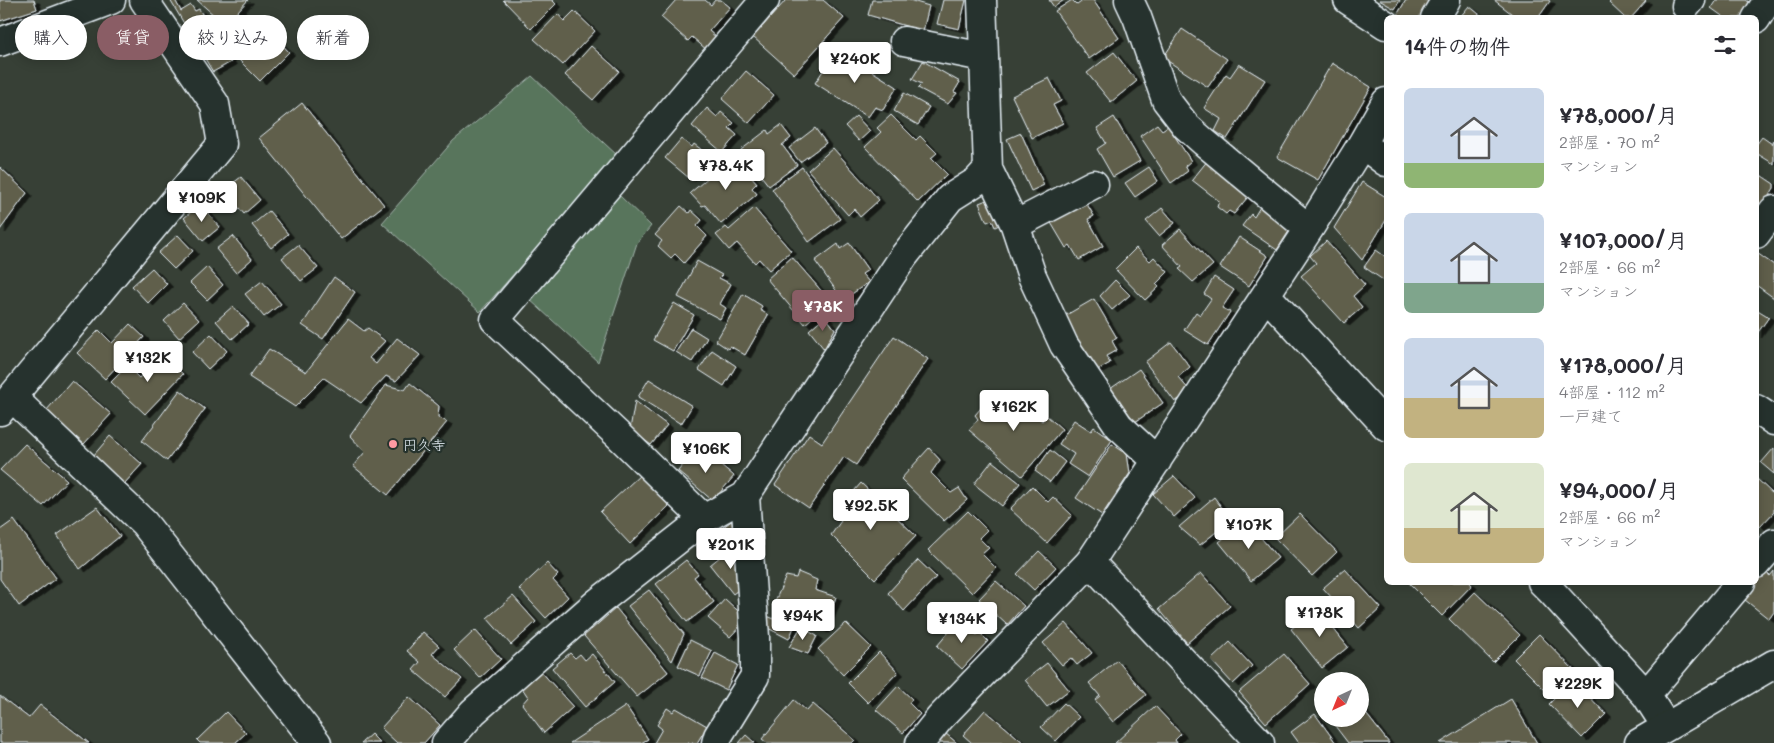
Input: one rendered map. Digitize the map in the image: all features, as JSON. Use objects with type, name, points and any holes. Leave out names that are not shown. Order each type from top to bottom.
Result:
[{"type":"street","points":[[0,42],[111,0]]},
{"type":"street","points":[[144,0],[215,104],[222,144],[6,404],[144,523],[317,743]]},
{"type":"street","points":[[704,518],[495,320],[765,0]]},
{"type":"street","points":[[982,0],[988,169],[1015,225],[1032,276],[1064,345],[1119,426],[1157,461]]},
{"type":"street","points":[[1129,0],[1137,17],[1166,100],[1186,126],[1309,229]]},
{"type":"street","points":[[1348,0],[1384,24]]},
{"type":"street","points":[[1437,15],[1446,0]]},
{"type":"street","points":[[1759,15],[1768,0]]},
{"type":"street","points":[[904,41],[983,57]]},
{"type":"street","points":[[920,743],[940,718],[1090,562],[1309,229],[1384,106]]},
{"type":"street","points":[[1362,144],[1384,160]]},
{"type":"street","points":[[446,743],[473,712],[597,603],[704,518],[744,496],[904,256],[950,198],[977,181],[988,169]]},
{"type":"street","points":[[1015,225],[1094,184]]},
{"type":"street","points":[[1759,230],[1774,210]]},
{"type":"street","points":[[1266,295],[1384,424]]},
{"type":"street","points":[[1759,411],[1774,421]]},
{"type":"street","points":[[716,743],[718,736],[755,676],[755,637],[744,496]]},
{"type":"street","points":[[1759,560],[1774,543]]},
{"type":"street","points":[[1090,562],[1260,743]]},
{"type":"street","points":[[1545,585],[1646,695],[1666,726]]},
{"type":"street","points":[[1646,695],[1738,585]]},
{"type":"street","points":[[1639,743],[1774,664]]},
{"type":"green space","points":[[532,76],[618,156],[480,312],[382,223],[453,141]]},
{"type":"green space","points":[[619,195],[651,226],[637,243],[598,362],[528,298]]},
{"type":"building","points":[[0,0],[34,0],[37,9],[0,21]]},
{"type":"building","points":[[170,0],[175,0],[181,11],[191,5],[195,11],[199,9],[203,15],[179,15]]},
{"type":"building","points":[[197,0],[248,0],[234,15],[214,15]]},
{"type":"building","points":[[503,0],[552,0],[556,4],[531,29]]},
{"type":"building","points":[[676,0],[705,0],[711,5],[715,0],[721,0],[730,7],[709,31],[718,39],[708,51],[692,37],[688,41],[661,17]]},
{"type":"building","points":[[786,0],[823,0],[844,18],[794,74],[753,37]]},
{"type":"building","points":[[872,0],[909,0],[929,6],[923,31],[868,15]]},
{"type":"building","points":[[943,0],[966,0],[959,29],[937,24]]},
{"type":"building","points":[[1049,0],[1064,0],[1054,7]]},
{"type":"building","points":[[1072,0],[1077,5],[1084,0],[1093,0],[1119,38],[1089,59],[1055,11]]},
{"type":"building","points":[[1379,0],[1400,0],[1395,9]]},
{"type":"building","points":[[1406,0],[1434,0],[1426,15],[1397,15]]},
{"type":"building","points":[[1494,0],[1550,1],[1540,15],[1512,14]]},
{"type":"building","points":[[1612,0],[1646,1],[1634,15],[1622,15],[1609,3]]},
{"type":"building","points":[[1716,0],[1746,0],[1752,4],[1745,15],[1721,15],[1711,8]]},
{"type":"building","points":[[1469,6],[1480,15],[1462,15]]},
{"type":"building","points":[[574,11],[595,31],[563,65],[534,39],[558,14],[564,21]]},
{"type":"building","points":[[1182,29],[1227,59],[1208,87],[1163,58]]},
{"type":"building","points":[[591,46],[619,71],[593,100],[565,75]]},
{"type":"building","points":[[837,49],[897,87],[883,110],[875,107],[868,117],[815,83]]},
{"type":"building","points":[[1114,52],[1137,81],[1111,102],[1087,73]]},
{"type":"building","points":[[206,60],[230,60],[231,62],[213,72]]},
{"type":"building","points":[[239,60],[281,60],[260,81]]},
{"type":"building","points":[[923,61],[960,82],[954,92],[957,93],[948,104],[918,88],[922,84],[912,79]]},
{"type":"building","points":[[1332,63],[1371,87],[1318,180],[1277,157]]},
{"type":"building","points":[[1239,64],[1265,80],[1227,139],[1215,131],[1221,119],[1204,108],[1226,74],[1230,77]]},
{"type":"building","points":[[746,71],[774,95],[749,123],[722,99]]},
{"type":"building","points":[[1049,78],[1061,101],[1053,105],[1063,123],[1032,138],[1012,96]]},
{"type":"building","points":[[904,93],[929,107],[918,125],[894,111]]},
{"type":"building","points":[[302,103],[384,205],[341,239],[259,138]]},
{"type":"building","points":[[707,108],[717,117],[721,112],[734,123],[729,128],[737,135],[722,152],[692,126]]},
{"type":"building","points":[[891,115],[916,140],[920,136],[937,153],[931,158],[947,174],[918,202],[865,147],[881,132],[877,128]]},
{"type":"building","points":[[856,116],[870,131],[859,141],[845,126]]},
{"type":"building","points":[[1114,117],[1140,161],[1113,177],[1097,149],[1106,143],[1097,128]]},
{"type":"building","points":[[1157,124],[1162,130],[1168,126],[1191,161],[1185,166],[1188,171],[1171,183],[1140,136]]},
{"type":"building","points":[[781,125],[791,138],[782,145],[797,165],[769,186],[741,150],[767,130],[769,134]]},
{"type":"building","points":[[815,128],[826,143],[800,162],[789,148]]},
{"type":"building","points":[[1021,133],[1044,185],[1031,191],[1007,139]]},
{"type":"building","points":[[1762,137],[1772,144],[1774,140],[1774,164],[1759,155],[1759,141]]},
{"type":"building","points":[[681,139],[692,147],[694,144],[706,153],[703,156],[706,158],[689,178],[665,158]]},
{"type":"building","points":[[833,148],[879,200],[860,217],[854,209],[848,215],[808,170]]},
{"type":"building","points":[[730,159],[736,165],[739,162],[757,183],[752,188],[757,194],[721,224],[705,205],[702,206],[690,193]]},
{"type":"building","points":[[1208,160],[1251,193],[1234,214],[1229,211],[1226,214],[1217,207],[1219,201],[1192,180]]},
{"type":"building","points":[[0,167],[27,193],[0,230]]},
{"type":"building","points":[[802,167],[840,219],[809,242],[772,189]]},
{"type":"building","points":[[1149,167],[1158,181],[1135,197],[1125,183]]},
{"type":"building","points":[[1759,174],[1774,184],[1774,188],[1759,212]]},
{"type":"building","points":[[241,177],[260,200],[244,214],[224,190]]},
{"type":"building","points":[[1362,182],[1384,196],[1384,223],[1362,260],[1334,228]]},
{"type":"building","points":[[992,198],[1003,223],[995,227],[992,220],[987,222],[979,203]]},
{"type":"building","points":[[1085,201],[1094,216],[1088,219],[1103,246],[1079,260],[1070,245],[1066,248],[1050,221]]},
{"type":"building","points":[[200,204],[220,227],[203,241],[184,218]]},
{"type":"building","points":[[681,206],[689,213],[691,210],[702,220],[697,226],[707,236],[684,263],[675,254],[671,258],[658,246],[662,241],[655,235]]},
{"type":"building","points":[[1260,207],[1291,228],[1277,250],[1242,226],[1251,214],[1254,217]]},
{"type":"building","points":[[754,208],[791,251],[769,270],[759,259],[755,263],[737,243],[729,250],[716,235],[726,227],[729,230]]},
{"type":"building","points":[[1162,208],[1175,223],[1159,236],[1146,221]]},
{"type":"building","points":[[269,211],[288,234],[271,248],[252,225]]},
{"type":"building","points":[[1180,229],[1213,265],[1193,282],[1179,269],[1182,267],[1162,245]]},
{"type":"building","points":[[178,235],[193,251],[174,269],[158,253]]},
{"type":"building","points":[[233,236],[252,259],[236,273],[216,249]]},
{"type":"building","points":[[1239,237],[1268,256],[1249,286],[1220,267]]},
{"type":"building","points":[[1326,241],[1365,285],[1353,296],[1362,307],[1344,323],[1301,276],[1316,263],[1310,256]]},
{"type":"building","points":[[849,243],[868,270],[862,274],[869,282],[843,300],[815,261],[838,244],[840,249]]},
{"type":"building","points":[[298,245],[318,268],[301,281],[282,258]]},
{"type":"building","points":[[1136,248],[1150,261],[1154,257],[1168,272],[1156,284],[1159,287],[1145,300],[1115,269]]},
{"type":"building","points":[[1376,250],[1384,256],[1384,281],[1364,267]]},
{"type":"building","points":[[1759,254],[1774,265],[1774,298],[1759,287]]},
{"type":"building","points":[[792,257],[831,302],[805,324],[767,279]]},
{"type":"building","points":[[697,261],[722,275],[719,278],[731,284],[720,304],[726,308],[720,319],[678,297]]},
{"type":"building","points":[[207,267],[223,285],[207,300],[190,283]]},
{"type":"building","points":[[152,268],[167,284],[148,303],[132,286]]},
{"type":"building","points":[[334,277],[355,292],[323,339],[302,325]]},
{"type":"building","points":[[1214,277],[1234,290],[1222,308],[1230,312],[1208,345],[1184,330],[1196,312],[1200,315],[1211,299],[1204,294]]},
{"type":"building","points":[[1115,280],[1130,295],[1112,310],[1100,296]]},
{"type":"building","points":[[262,281],[281,304],[264,317],[245,294]]},
{"type":"building","points":[[743,294],[762,306],[760,310],[768,315],[745,355],[730,346],[728,349],[716,341]]},
{"type":"building","points":[[1094,299],[1117,338],[1112,341],[1117,350],[1106,356],[1110,363],[1094,372],[1061,318]]},
{"type":"building","points":[[183,303],[199,320],[179,338],[164,321]]},
{"type":"building","points":[[674,303],[694,315],[673,351],[653,340]]},
{"type":"building","points":[[233,306],[249,324],[232,339],[216,321]]},
{"type":"building","points":[[1759,311],[1769,317],[1759,331]]},
{"type":"building","points":[[825,316],[835,329],[824,349],[809,330]]},
{"type":"building","points":[[348,319],[364,331],[368,328],[385,341],[369,358],[376,364],[397,338],[420,355],[396,381],[386,376],[361,403],[324,378],[295,407],[249,377],[269,349],[306,372]]},
{"type":"building","points":[[130,324],[144,337],[105,379],[77,353],[99,330],[112,343]]},
{"type":"building","points":[[691,328],[707,338],[692,362],[676,352]]},
{"type":"building","points":[[211,334],[227,351],[208,369],[192,352]]},
{"type":"building","points":[[894,336],[928,359],[856,465],[844,457],[809,508],[775,485],[809,434],[822,443]]},
{"type":"building","points":[[1171,342],[1190,367],[1178,377],[1190,391],[1175,402],[1145,362]]},
{"type":"building","points":[[712,350],[736,366],[724,386],[699,370]]},
{"type":"building","points":[[161,355],[183,374],[145,414],[111,382],[127,366],[139,378]]},
{"type":"building","points":[[1139,369],[1163,403],[1135,422],[1110,389]]},
{"type":"building","points":[[649,379],[692,406],[681,424],[638,397]]},
{"type":"building","points":[[72,381],[111,414],[84,444],[46,411]]},
{"type":"building","name":"円久寺","points":[[410,383],[439,406],[438,417],[447,422],[388,495],[353,466],[365,452],[350,436],[386,385],[405,390]]},
{"type":"building","points":[[180,390],[205,409],[167,461],[142,441]]},
{"type":"building","points":[[1002,392],[1017,406],[1021,403],[1042,421],[1047,416],[1062,429],[1022,476],[969,430],[978,419],[975,415],[987,401],[991,405]]},
{"type":"building","points":[[635,401],[667,425],[651,445],[630,429]]},
{"type":"building","points":[[1074,420],[1091,431],[1094,427],[1112,440],[1088,477],[1068,464],[1074,454],[1059,444]]},
{"type":"building","points":[[110,436],[142,464],[124,484],[93,456]]},
{"type":"building","points":[[25,444],[67,480],[43,506],[0,470]]},
{"type":"building","points":[[1112,444],[1127,454],[1130,473],[1102,515],[1076,498]]},
{"type":"building","points":[[699,446],[734,476],[713,501],[678,471]]},
{"type":"building","points":[[929,448],[940,460],[931,473],[951,493],[959,488],[967,500],[944,521],[901,479]]},
{"type":"building","points":[[1774,448],[1774,474],[1761,463]]},
{"type":"building","points":[[1050,450],[1065,462],[1050,482],[1035,471]]},
{"type":"building","points":[[992,461],[1020,483],[1002,506],[974,484]]},
{"type":"building","points":[[640,475],[669,506],[630,544],[600,512]]},
{"type":"building","points":[[1174,476],[1195,498],[1174,517],[1153,494]]},
{"type":"building","points":[[1759,481],[1774,495],[1774,512],[1760,527]]},
{"type":"building","points":[[861,483],[916,536],[875,579],[831,535],[841,521],[834,514]]},
{"type":"building","points":[[1032,486],[1048,502],[1053,497],[1072,515],[1047,543],[1010,509]]},
{"type":"building","points":[[1214,497],[1231,520],[1200,545],[1179,527]]},
{"type":"building","points":[[97,507],[120,536],[80,569],[57,535]]},
{"type":"building","points":[[968,511],[987,530],[979,538],[989,548],[982,554],[996,568],[972,593],[928,550]]},
{"type":"building","points":[[1300,514],[1337,552],[1312,576],[1275,538]]},
{"type":"building","points":[[734,519],[743,534],[712,557],[702,543]]},
{"type":"building","points":[[14,520],[56,578],[19,606],[0,579],[0,530]]},
{"type":"building","points":[[1246,520],[1278,558],[1251,581],[1219,542]]},
{"type":"building","points":[[732,547],[746,565],[749,581],[733,594],[710,565]]},
{"type":"building","points":[[1039,551],[1056,567],[1034,590],[1017,574]]},
{"type":"building","points":[[686,560],[698,574],[694,577],[714,602],[687,622],[656,584]]},
{"type":"building","points":[[918,560],[936,577],[904,611],[888,593]]},
{"type":"building","points":[[547,563],[558,575],[553,580],[568,597],[546,618],[519,589]]},
{"type":"building","points":[[1345,569],[1381,608],[1359,628],[1323,588]]},
{"type":"building","points":[[1762,569],[1770,576],[1774,571],[1774,612],[1769,619],[1740,596],[1749,585],[1759,585],[1759,572]]},
{"type":"building","points":[[798,572],[817,580],[815,590],[836,597],[823,630],[773,606],[786,576],[796,578]]},
{"type":"building","points":[[1201,573],[1230,606],[1187,643],[1159,609]]},
{"type":"building","points":[[996,581],[1024,606],[1007,625],[979,599]]},
{"type":"building","points":[[1411,585],[1472,585],[1442,616]]},
{"type":"building","points":[[649,590],[684,634],[672,661],[628,606]]},
{"type":"building","points":[[1475,592],[1520,635],[1493,662],[1449,619]]},
{"type":"building","points":[[513,596],[536,622],[511,645],[487,618]]},
{"type":"building","points":[[725,599],[747,619],[730,637],[708,618]]},
{"type":"building","points":[[616,608],[668,672],[637,697],[584,636]]},
{"type":"building","points":[[1317,608],[1348,647],[1322,668],[1291,629]]},
{"type":"building","points":[[767,616],[794,627],[789,639],[762,625]]},
{"type":"building","points":[[960,619],[977,635],[979,632],[988,641],[962,669],[937,646]]},
{"type":"building","points":[[846,623],[871,647],[843,675],[818,649]]},
{"type":"building","points":[[1066,623],[1092,653],[1077,665],[1071,658],[1062,665],[1043,643]]},
{"type":"building","points":[[801,627],[817,636],[808,654],[789,647]]},
{"type":"building","points":[[475,630],[501,659],[480,678],[454,650]]},
{"type":"building","points":[[423,632],[439,646],[432,654],[462,679],[445,697],[413,670],[420,662],[407,651]]},
{"type":"building","points":[[1539,634],[1573,669],[1548,693],[1514,659]]},
{"type":"building","points":[[690,640],[712,651],[700,676],[678,666]]},
{"type":"building","points":[[1230,642],[1252,666],[1233,684],[1211,660]]},
{"type":"building","points":[[879,652],[898,672],[868,703],[848,683]]},
{"type":"building","points":[[570,653],[575,658],[580,654],[585,660],[592,654],[615,682],[585,707],[552,668]]},
{"type":"building","points":[[715,653],[738,665],[726,690],[702,678]]},
{"type":"building","points":[[1284,654],[1310,684],[1266,723],[1239,692]]},
{"type":"building","points":[[1117,660],[1146,695],[1113,722],[1095,700],[1100,696],[1089,683]]},
{"type":"building","points":[[1047,663],[1069,690],[1047,707],[1025,680]]},
{"type":"building","points":[[538,668],[573,707],[544,733],[522,704],[528,697],[518,682]]},
{"type":"building","points":[[1573,680],[1606,714],[1582,738],[1549,704]]},
{"type":"building","points":[[898,686],[912,699],[909,703],[920,714],[903,733],[876,710]]},
{"type":"building","points":[[0,696],[29,718],[40,705],[89,743],[0,743]]},
{"type":"building","points":[[409,697],[440,725],[424,743],[397,743],[381,728]]},
{"type":"building","points":[[1511,699],[1537,743],[1440,743]]},
{"type":"building","points":[[794,700],[807,711],[813,704],[855,740],[852,743],[767,743],[762,739]]},
{"type":"building","points":[[1064,703],[1079,717],[1056,741],[1041,727]]},
{"type":"building","points":[[626,706],[648,739],[641,743],[570,743]]},
{"type":"building","points":[[1155,706],[1181,734],[1175,740],[1177,743],[1115,743]]},
{"type":"building","points":[[667,708],[673,712],[676,708],[707,726],[697,743],[654,743],[662,729],[657,725]]},
{"type":"building","points":[[985,710],[1024,743],[972,743],[963,735]]},
{"type":"building","points":[[226,712],[246,733],[235,743],[200,743],[197,740]]},
{"type":"building","points":[[1314,715],[1314,728],[1325,728],[1336,743],[1299,743],[1291,732]]},
{"type":"building","points":[[1369,717],[1389,743],[1348,743],[1337,728],[1369,728]]},
{"type":"building","points":[[945,733],[957,743],[936,743]]},
{"type":"building","points":[[371,734],[380,743],[361,743]]},
{"type":"building","points":[[746,735],[755,743],[739,743]]},
{"type":"place","name":"円久寺","points":[[393,444]]}]
